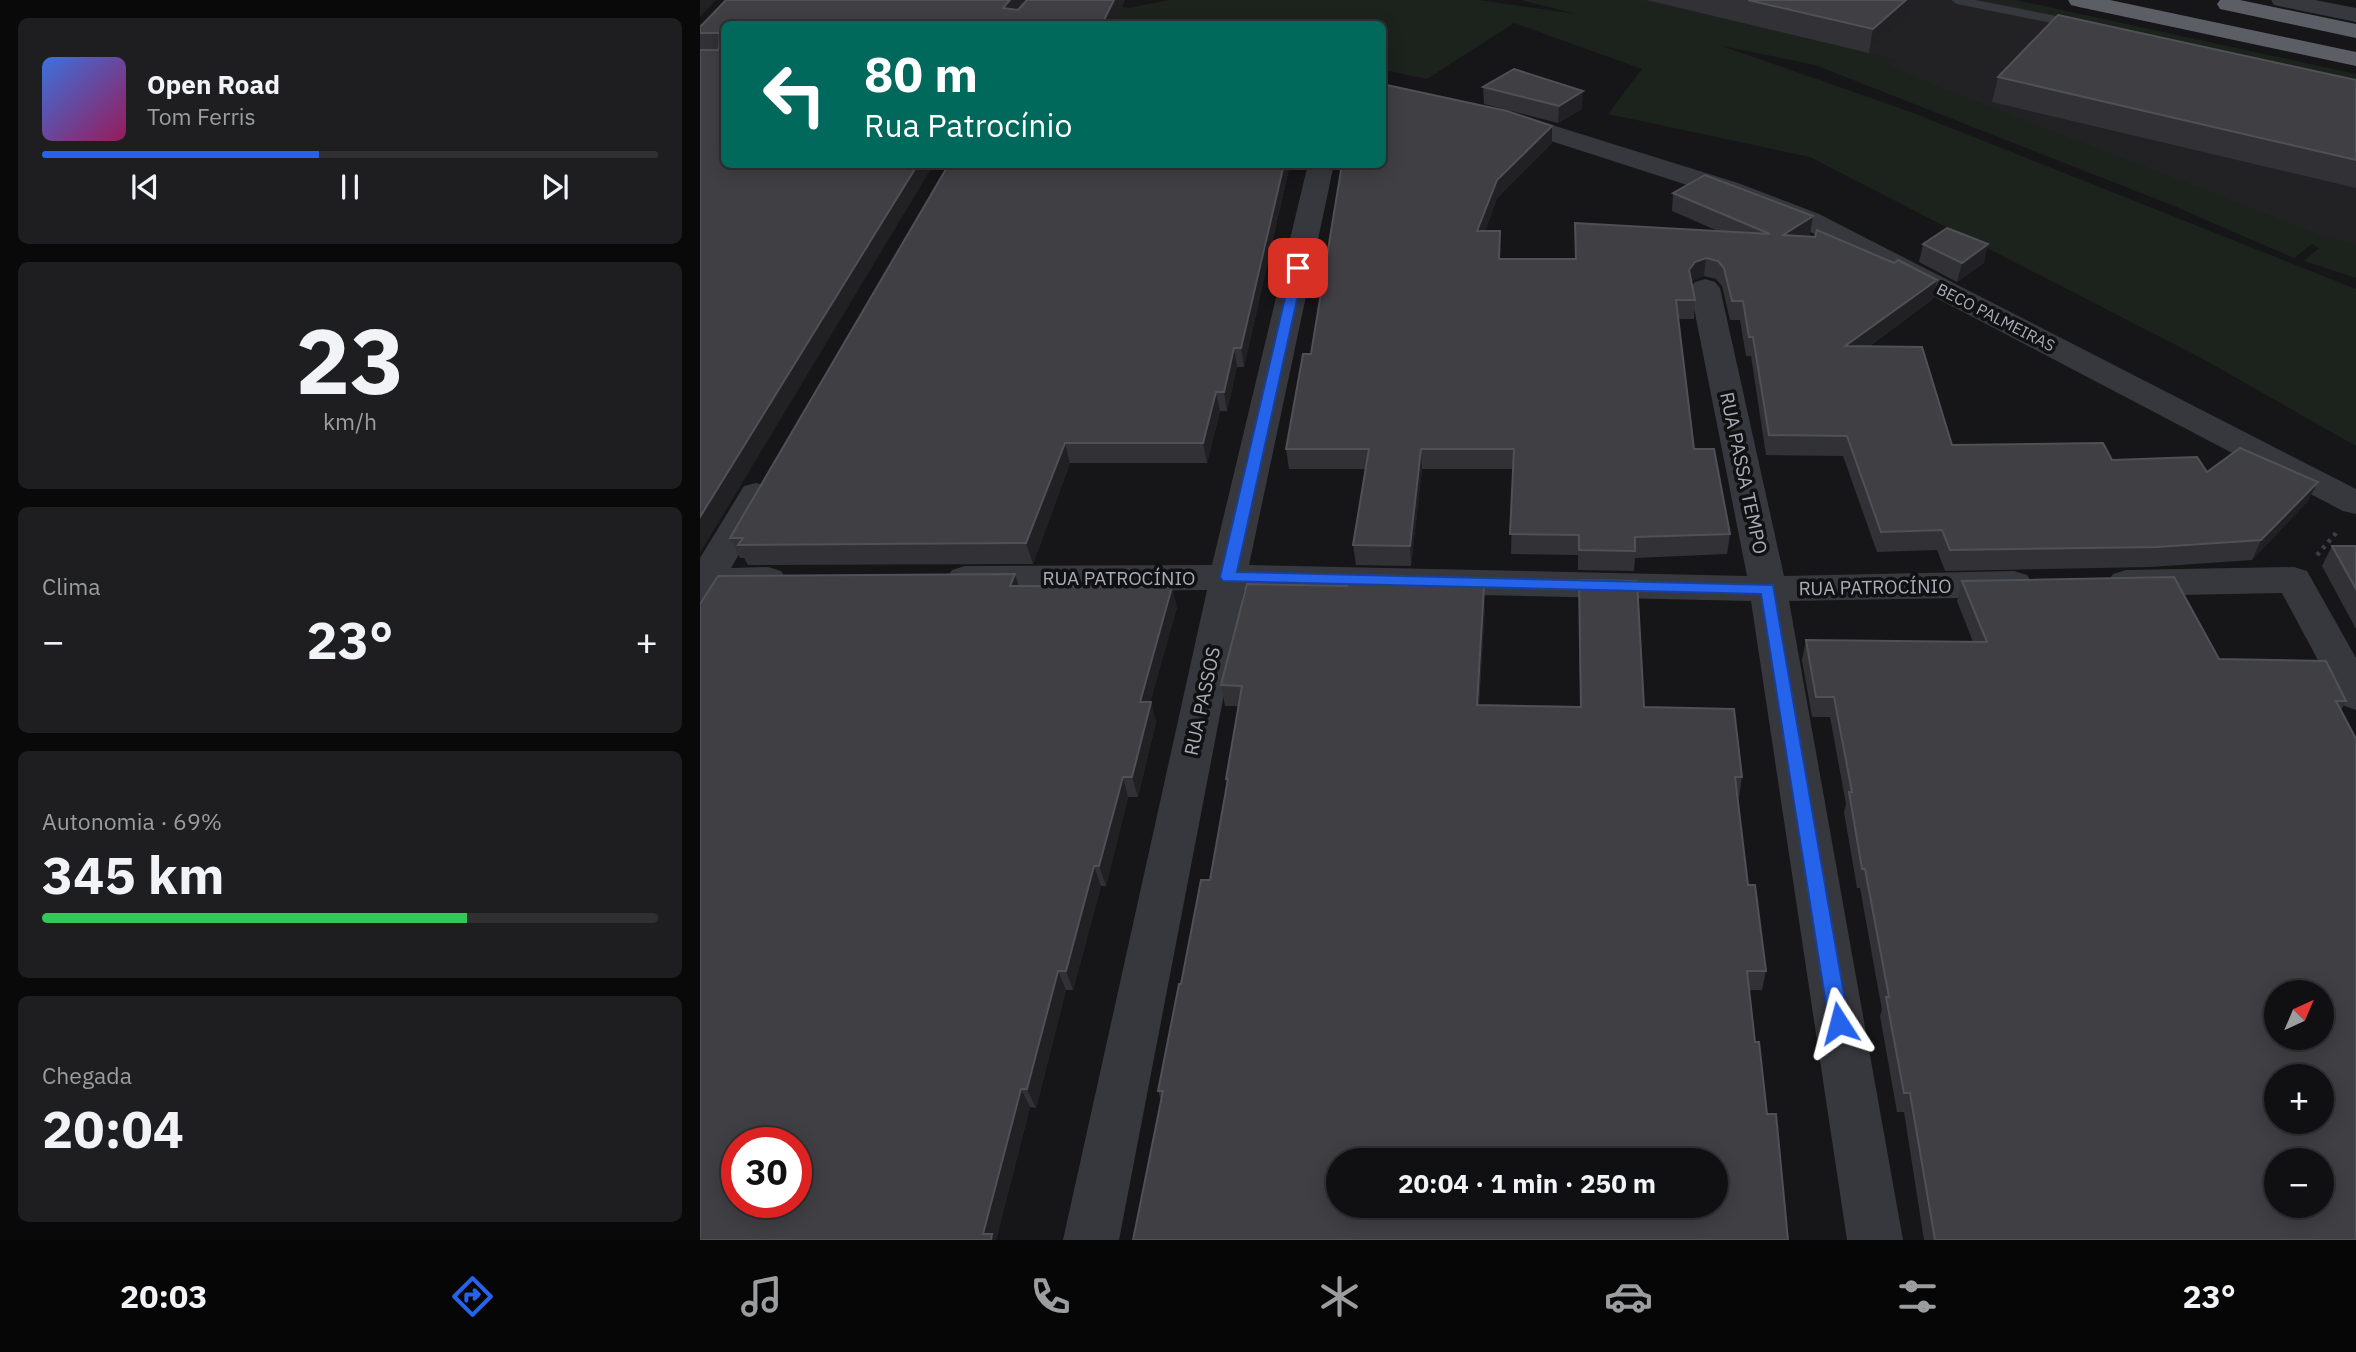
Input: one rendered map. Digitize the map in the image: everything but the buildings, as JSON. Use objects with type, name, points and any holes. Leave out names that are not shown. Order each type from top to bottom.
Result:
[{"type":"highway","points":[[2079,0],[2356,59]]},
{"type":"highway","points":[[2206,0],[2356,30]]},
{"type":"street","points":[[2282,0],[2356,15]]},
{"type":"street","name":"BECO PALMEIRAS","points":[[1475,111],[1514,120],[1728,188],[1809,220],[2356,503]]},
{"type":"street","name":"RUA PASSOS","points":[[1091,1240],[1228,577],[1320,168]]},
{"type":"street","name":"RUA PASSA TEMPO","points":[[1705,288],[1768,589],[1875,1240]]},
{"type":"street","points":[[702,583],[768,474]]},
{"type":"street","name":"RUA PATROCÍNIO","points":[[925,579],[1228,577],[1768,589],[2045,584]]},
{"type":"street","points":[[702,583],[801,580]]},
{"type":"street","points":[[2087,583],[2294,580],[2356,695]]},
{"type":"lane","points":[[1957,0],[2099,29]]},
{"type":"path","points":[[2294,580],[2338,530]]},
{"type":"shaded area","points":[[1169,0],[1478,0],[1576,14],[1521,0],[1639,0],[1897,60],[1892,66],[1934,85],[2331,239],[2356,245],[2356,278],[2304,261],[2319,248],[2312,244],[2294,258],[2174,206],[1815,65],[1722,46],[1908,111],[2356,289],[2356,446],[2203,359],[1810,157],[1608,114],[1642,69],[1514,23],[1427,79],[1386,71],[1386,21],[1089,21],[1092,3],[1129,8]]},
{"type":"shaded area","points":[[1608,0],[2005,0],[2356,76],[2356,254],[1914,82]]},
{"type":"shaded area","points":[[1989,0],[2016,0],[2356,74],[2356,81]]},
{"type":"route","points":[[1298,268],[1228,577],[1768,589],[1839,1023]]}]
